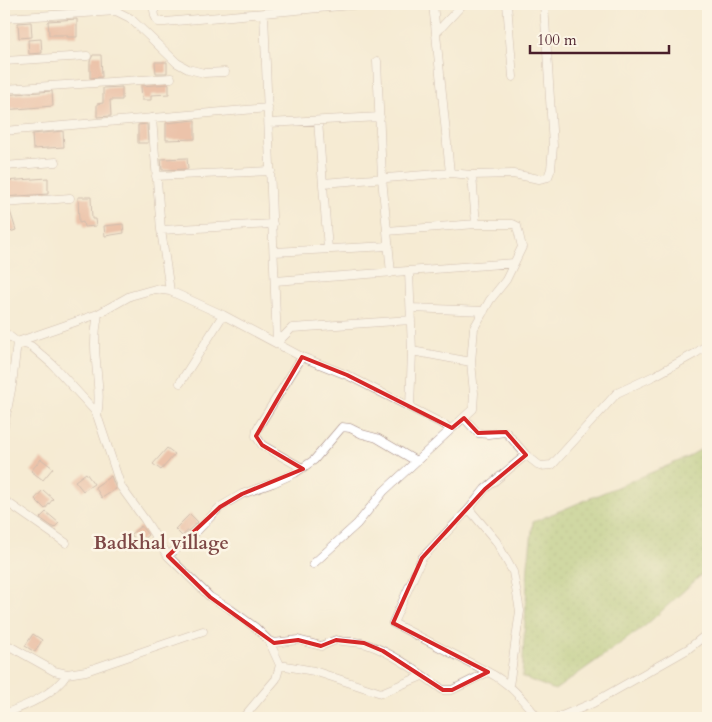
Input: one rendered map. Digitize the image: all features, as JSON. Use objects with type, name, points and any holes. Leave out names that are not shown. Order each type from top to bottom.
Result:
[{"type":"street","points":[[102,4],[130,18],[177,63],[188,69],[204,72],[225,72]]},
{"type":"street","points":[[153,4],[158,22],[362,4]]},
{"type":"street","points":[[433,4],[450,173]]},
{"type":"street","points":[[436,33],[462,4]]},
{"type":"street","points":[[507,4],[513,77]]},
{"type":"street","points":[[323,183],[450,173],[472,175],[513,174],[539,179],[548,177],[552,146],[544,4]]},
{"type":"street","points":[[4,18],[119,11]]},
{"type":"street","points":[[264,14],[277,343]]},
{"type":"street","points":[[4,61],[87,56]]},
{"type":"street","points":[[377,61],[382,178],[391,273]]},
{"type":"street","points":[[4,89],[171,78]]},
{"type":"street","points":[[4,131],[268,108]]},
{"type":"street","points":[[269,123],[380,117]]},
{"type":"street","points":[[152,118],[161,230],[170,291]]},
{"type":"street","points":[[318,121],[328,249]]},
{"type":"street","points":[[4,166],[56,162]]},
{"type":"street","points":[[156,176],[271,171]]},
{"type":"street","points":[[472,175],[476,224]]},
{"type":"street","points":[[4,203],[70,198]]},
{"type":"street","points":[[161,230],[273,224]]},
{"type":"street","points":[[313,564],[357,524],[384,491],[473,409],[474,392],[471,362],[474,328],[506,280],[522,247],[517,226],[513,224],[476,224],[387,231]]},
{"type":"street","points":[[274,252],[388,246]]},
{"type":"street","points":[[275,281],[514,263]]},
{"type":"street","points":[[409,271],[412,351],[410,407]]},
{"type":"street","points":[[17,342],[98,314],[130,296],[155,289],[170,291],[223,314],[302,357],[347,375],[445,425],[450,430]]},
{"type":"street","points":[[411,308],[484,311]]},
{"type":"street","points":[[97,415],[100,403],[95,329],[98,314]]},
{"type":"street","points":[[180,383],[223,314]]},
{"type":"street","points":[[277,343],[292,328],[411,320]]},
{"type":"street","points":[[4,332],[17,342],[31,346],[52,364],[97,415],[121,487],[168,556],[210,597],[256,628],[269,641],[280,665],[276,679],[243,718]]},
{"type":"street","points":[[4,426],[8,385],[17,342]]},
{"type":"street","points":[[464,418],[478,432],[488,434],[506,432],[526,455],[540,466],[552,464],[616,393],[654,376],[708,344]]},
{"type":"street","points":[[412,351],[471,362]]},
{"type":"street","points":[[302,357],[257,429],[256,436],[262,445],[302,468]]},
{"type":"street","points":[[168,556],[220,508],[242,494],[273,483],[314,460],[339,429],[345,427],[387,443],[416,461]]},
{"type":"street","points":[[526,455],[485,489],[469,509],[422,558],[393,623],[501,678],[518,693],[538,718]]},
{"type":"street","points":[[4,500],[66,543]]},
{"type":"street","points":[[469,509],[496,541],[513,572],[520,611],[509,686]]},
{"type":"street","points":[[4,643],[54,671],[66,674],[86,671],[203,631]]},
{"type":"street","points":[[557,718],[593,703],[688,649],[708,633]]},
{"type":"street","points":[[269,641],[274,643],[298,640],[321,646],[336,640],[345,643],[364,644],[384,651],[442,690],[452,690],[488,672]]},
{"type":"street","points":[[280,665],[314,671],[381,693],[422,676]]},
{"type":"street","points":[[4,714],[25,706],[53,689],[62,681],[66,674]]},
{"type":"highlighted area","points":[[302,357],[347,375],[452,428],[464,418],[478,433],[506,432],[526,455],[485,489],[422,558],[393,623],[488,672],[452,690],[443,690],[383,651],[364,643],[336,640],[321,646],[298,640],[274,643],[210,597],[168,556],[220,507],[242,494],[303,469],[262,445],[256,436]]},
{"type":"green space","points":[[708,445],[708,569],[645,626],[555,690],[522,677],[528,565],[533,522],[686,458]]},
{"type":"building","points":[[77,19],[77,37],[49,35],[48,21]]},
{"type":"building","points":[[31,22],[32,37],[19,38],[18,23]]},
{"type":"building","points":[[41,39],[42,53],[29,54],[28,40]]},
{"type":"building","points":[[93,55],[101,55],[102,77],[90,78],[90,61]]},
{"type":"building","points":[[155,62],[167,62],[167,73],[156,73]]},
{"type":"building","points":[[169,84],[169,94],[151,95],[151,100],[142,100],[141,86]]},
{"type":"building","points":[[122,87],[122,100],[110,100],[111,116],[97,117],[97,104],[103,103],[103,88]]},
{"type":"building","points":[[52,91],[53,106],[4,110],[4,95]]},
{"type":"building","points":[[195,120],[195,139],[166,140],[166,123]]},
{"type":"building","points":[[147,124],[148,143],[138,143],[138,125]]},
{"type":"building","points":[[63,131],[64,147],[33,149],[32,134]]},
{"type":"building","points":[[187,158],[188,169],[162,170],[161,159]]},
{"type":"building","points":[[48,178],[48,194],[4,197],[4,181]]},
{"type":"building","points":[[78,197],[91,197],[92,219],[95,219],[96,226],[84,227],[83,222],[79,223]]},
{"type":"building","points":[[9,208],[16,230],[4,234],[4,209]]},
{"type":"building","points":[[123,224],[124,233],[105,236],[104,226]]},
{"type":"building","points":[[167,448],[175,454],[161,470],[153,464]]},
{"type":"building","points":[[41,459],[53,468],[43,480],[31,471]]},
{"type":"building","points":[[86,473],[94,484],[83,491],[75,481]]},
{"type":"building","points":[[111,476],[116,489],[102,498],[95,487]]},
{"type":"building","points":[[43,490],[53,499],[45,509],[35,499]]},
{"type":"building","points":[[46,512],[59,523],[54,528],[40,518]]},
{"type":"building","points":[[190,514],[198,522],[182,536],[175,529]]},
{"type":"building","points":[[141,526],[148,535],[138,543],[131,534]]},
{"type":"building","points":[[33,634],[42,640],[35,652],[25,646]]},
{"type":"district","name":"Badkhal village","points":[[161,543]]}]
